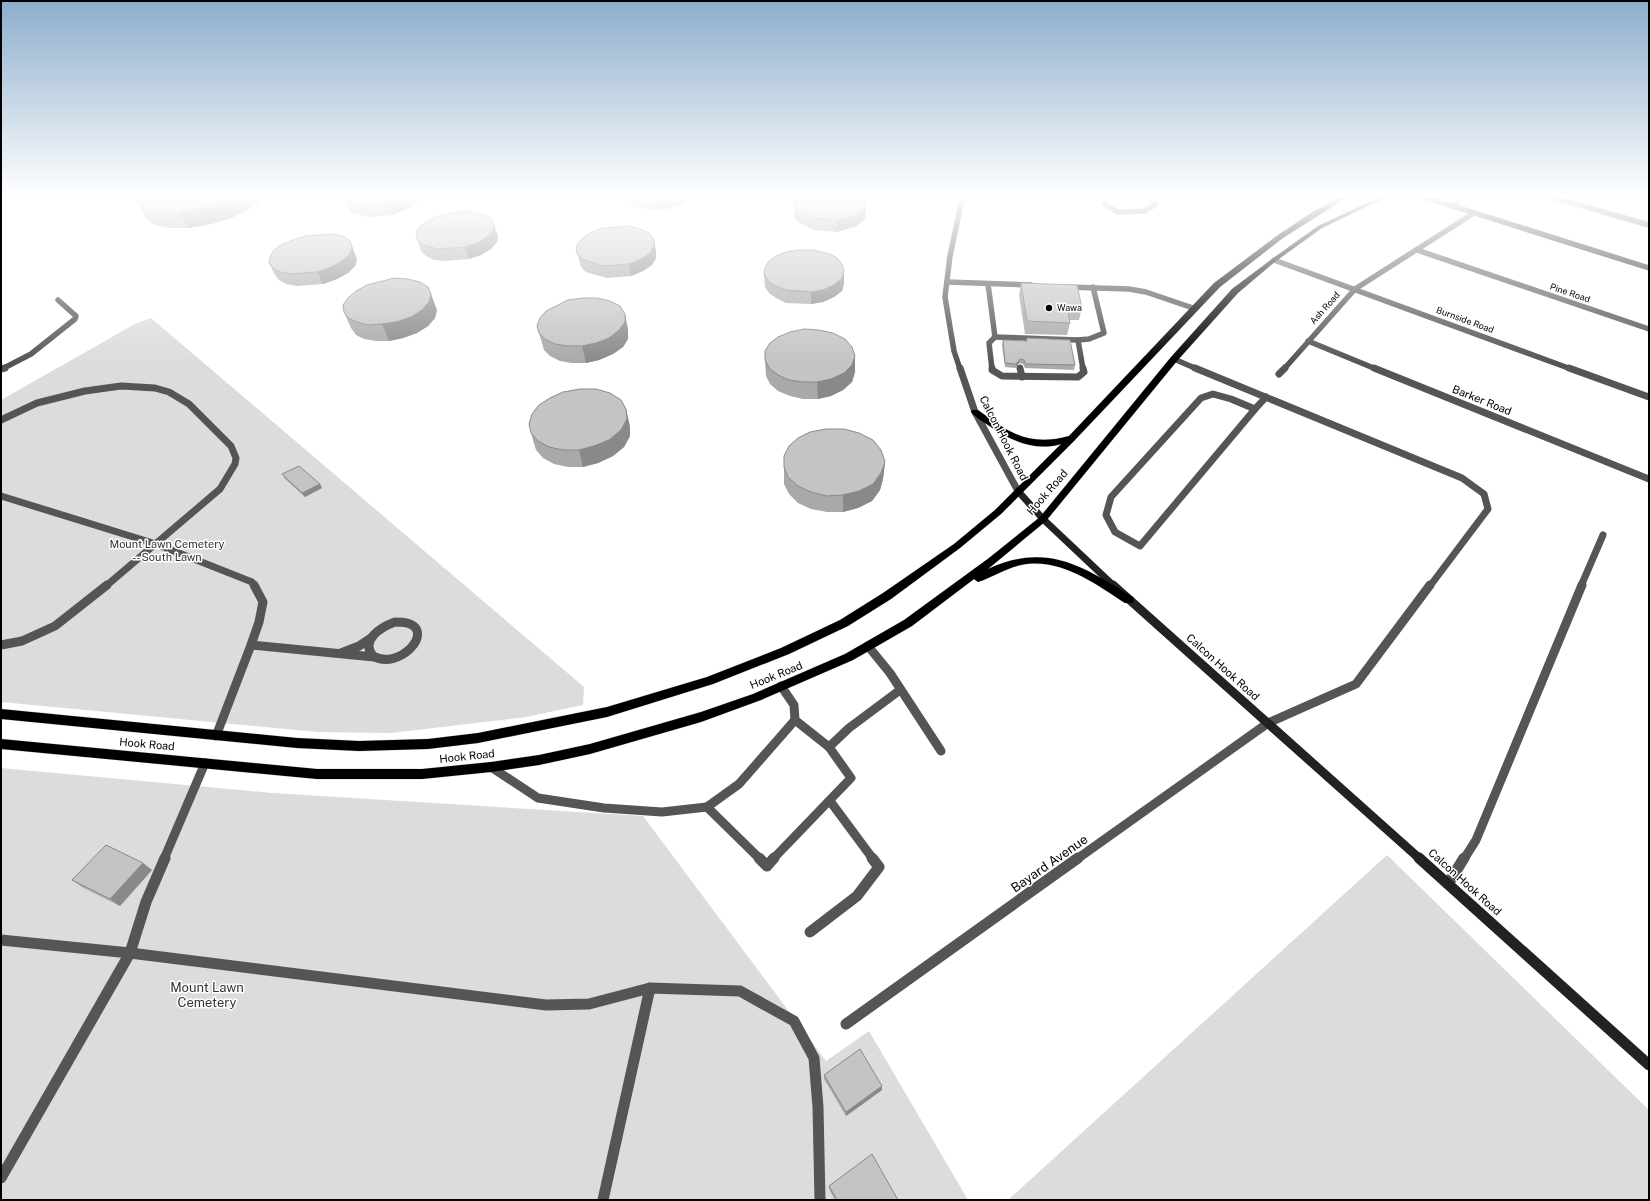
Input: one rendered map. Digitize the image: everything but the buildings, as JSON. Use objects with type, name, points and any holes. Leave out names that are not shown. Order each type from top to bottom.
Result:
[{"type":"main road","name":"Hook Road","points":[[1,714],[297,744],[359,746],[428,744],[478,738],[534,728],[607,712],[709,681],[785,651],[844,623],[887,596],[958,546],[998,512],[1071,439],[1217,284],[1261,251]]},
{"type":"main road","name":"Hook Road","points":[[1,744],[317,774],[422,774],[491,767],[539,760],[590,750],[650,733],[743,702],[806,677],[849,657],[908,623],[947,596],[1043,519],[1174,359],[1235,291],[1286,251]]},
{"type":"main road","points":[[975,412],[1000,431],[1023,441],[1045,444],[1062,442],[1071,439]]},
{"type":"main road","points":[[947,596],[990,572],[1008,565],[1033,560],[1053,561],[1074,567],[1129,600]]},
{"type":"street","name":"Calcon Hook Road","points":[[951,251],[945,297],[954,351],[975,412],[1018,491],[1043,519],[1129,600],[1649,1065]]},
{"type":"street","name":"Ash Road","points":[[1278,374],[1354,289],[1415,251]]},
{"type":"street","name":"Pine Road","points":[[1420,251],[1649,329]]},
{"type":"street","points":[[1595,251],[1649,268]]},
{"type":"street","name":"Burnside Road","points":[[1274,260],[1649,397]]},
{"type":"street","points":[[947,282],[1040,286]]},
{"type":"street","points":[[988,284],[995,337]]},
{"type":"street","points":[[1063,286],[1130,289],[1141,291],[1193,308]]},
{"type":"street","points":[[1078,340],[1084,372],[1078,377],[1002,376],[992,370],[989,343],[995,337],[1078,340],[1088,339],[1104,333],[1093,287]]},
{"type":"street","points":[[1,369],[15,364],[75,319],[76,316],[58,300]]},
{"type":"street","points":[[1017,338],[1017,345]]},
{"type":"street","points":[[1052,339],[1054,346]]},
{"type":"street","name":"Barker Road","points":[[1308,341],[1649,479]]},
{"type":"street","points":[[1174,359],[1266,397],[1140,546],[1115,532],[1106,515],[1111,497],[1201,398],[1213,394],[1231,399],[1255,410]]},
{"type":"street","points":[[1020,368],[1022,376]]},
{"type":"street","points":[[1059,369],[1060,377]]},
{"type":"street","points":[[1,420],[35,403],[81,391],[127,386],[168,392],[189,404],[233,447],[236,458],[231,473],[220,489],[109,584],[55,626],[22,641],[1,645]]},
{"type":"street","name":"Bayard Avenue","points":[[846,1024],[1268,723],[1356,684],[1488,509],[1484,494],[1462,478],[1266,397]]},
{"type":"street","points":[[1,496],[156,544],[252,582],[263,602],[251,645],[216,736]]},
{"type":"street","points":[[1448,884],[1476,840],[1603,535]]},
{"type":"street","points":[[340,654],[359,646],[371,638],[379,629],[395,622],[410,624],[415,627],[418,632],[416,644],[404,655],[388,660],[380,660],[370,653],[368,648],[371,638]]},
{"type":"street","points":[[251,645],[374,657]]},
{"type":"street","points":[[868,646],[890,673],[941,751]]},
{"type":"street","points":[[491,767],[538,798],[604,808],[662,812],[707,807],[739,784],[795,720],[794,706],[781,686]]},
{"type":"street","points":[[829,747],[849,728],[900,690]]},
{"type":"street","points":[[707,807],[767,866],[830,802],[851,778],[829,747],[795,720]]},
{"type":"street","points":[[1,1178],[130,953],[146,902],[204,763]]},
{"type":"street","points":[[810,932],[857,896],[879,867],[830,802]]},
{"type":"street","points":[[1,940],[130,953],[546,1005],[588,1004],[650,988],[740,991],[794,1021],[814,1058],[818,1107],[820,1200]]},
{"type":"street","points":[[602,1200],[650,988]]},
{"type":"green space","name":"Mount Lawn Cemetery -- South Lawn","points":[[151,318],[584,687],[583,705],[526,717],[391,733],[318,732],[1,702],[1,400],[135,324]]},
{"type":"green space","name":"Mount Lawn Cemetery","points":[[1,768],[272,793],[643,816],[826,1061],[869,1031],[968,1200],[1,1200]]},
{"type":"green space","points":[[1387,855],[1649,1110],[1649,1200],[1008,1200]]},
{"type":"place","name":"Wawa","points":[[1049,308]]}]
